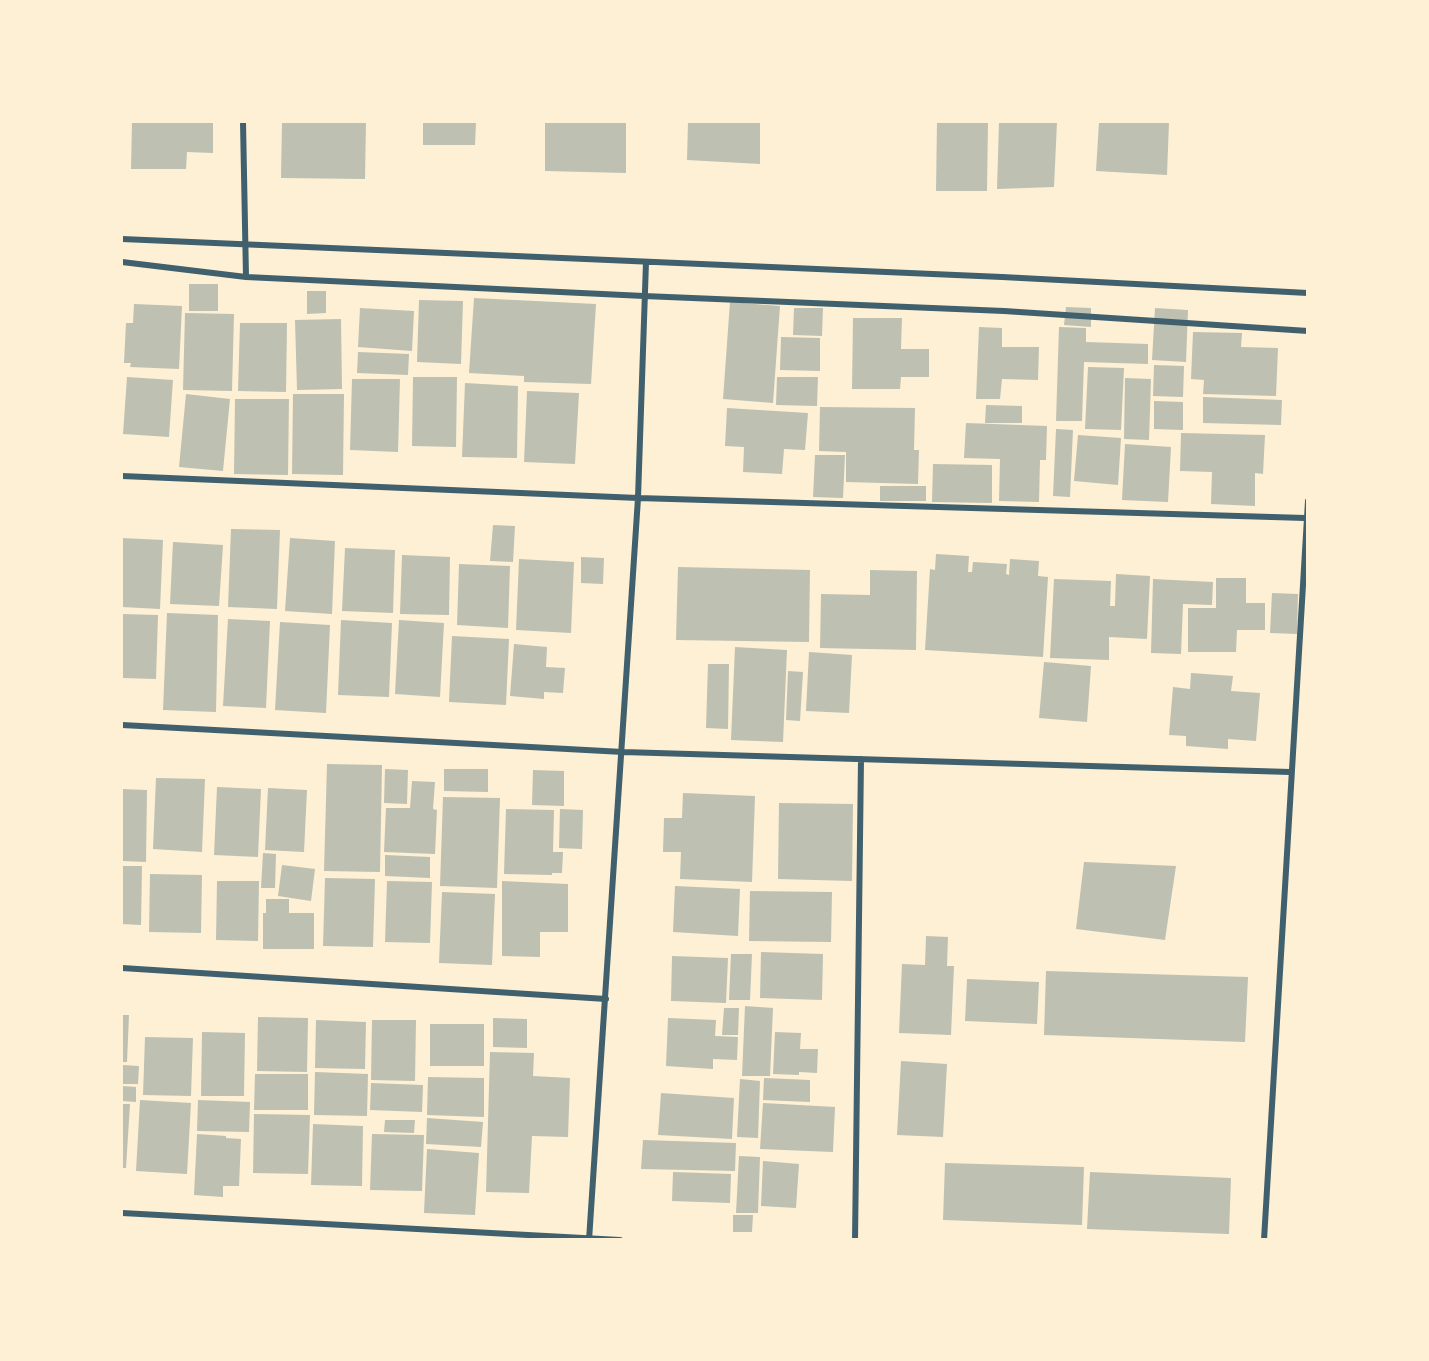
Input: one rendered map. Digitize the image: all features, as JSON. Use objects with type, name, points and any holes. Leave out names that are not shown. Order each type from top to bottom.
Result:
[{"type":"street","points":[[243,122],[246,277]]},
{"type":"street","points":[[122,238],[1002,277],[1308,293]]},
{"type":"street","points":[[122,262],[246,277],[1004,311],[1308,331]]},
{"type":"street","points":[[589,1239],[639,498],[646,262]]},
{"type":"street","points":[[122,476],[639,498],[1305,518]]},
{"type":"street","points":[[1264,1239],[1305,518],[1308,501]]},
{"type":"street","points":[[122,725],[623,752],[1290,772]]},
{"type":"street","points":[[855,1239],[861,759]]},
{"type":"street","points":[[122,968],[606,999]]},
{"type":"street","points":[[122,1213],[620,1239]]},
{"type":"building","points":[[132,122],[213,122],[213,153],[187,152],[186,169],[131,169]]},
{"type":"building","points":[[282,122],[366,122],[365,179],[281,178]]},
{"type":"building","points":[[423,122],[476,122],[475,145],[423,145]]},
{"type":"building","points":[[545,122],[626,122],[626,173],[545,171]]},
{"type":"building","points":[[688,122],[760,122],[760,164],[687,160]]},
{"type":"building","points":[[937,122],[988,122],[987,191],[936,191]]},
{"type":"building","points":[[999,122],[1057,122],[1054,187],[997,189]]},
{"type":"building","points":[[1099,122],[1169,122],[1167,175],[1096,171]]},
{"type":"building","points":[[189,284],[218,284],[218,311],[189,311]]},
{"type":"building","points":[[307,291],[326,291],[326,313],[307,314]]},
{"type":"building","points":[[474,298],[596,304],[591,384],[524,382],[524,376],[469,373]]},
{"type":"building","points":[[419,300],[463,301],[461,364],[417,362]]},
{"type":"building","points":[[730,302],[780,306],[773,403],[723,399]]},
{"type":"building","points":[[134,304],[182,306],[179,369],[130,367],[131,363],[124,363],[126,323],[133,323]]},
{"type":"building","points":[[1066,307],[1091,308],[1091,327],[1064,325]]},
{"type":"building","points":[[360,308],[414,311],[412,351],[358,347]]},
{"type":"building","points":[[794,308],[823,308],[822,336],[793,335]]},
{"type":"building","points":[[1155,308],[1188,310],[1186,362],[1152,360]]},
{"type":"building","points":[[185,313],[234,314],[232,391],[183,390]]},
{"type":"building","points":[[853,318],[902,318],[901,349],[929,349],[929,377],[901,377],[900,389],[852,389]]},
{"type":"building","points":[[341,319],[342,389],[297,390],[295,320]]},
{"type":"building","points":[[240,323],[287,323],[286,392],[238,391]]},
{"type":"building","points":[[979,327],[1002,328],[1002,347],[1039,347],[1038,380],[1002,379],[1000,399],[976,399]]},
{"type":"building","points":[[1059,327],[1086,328],[1086,342],[1148,344],[1148,364],[1084,362],[1082,421],[1056,421]]},
{"type":"building","points":[[1193,332],[1242,333],[1241,347],[1278,348],[1276,396],[1203,394],[1204,380],[1191,379]]},
{"type":"building","points":[[781,337],[820,338],[820,371],[780,370]]},
{"type":"building","points":[[358,352],[409,354],[408,375],[357,373]]},
{"type":"building","points":[[1154,365],[1184,366],[1183,397],[1153,396]]},
{"type":"building","points":[[1088,367],[1124,368],[1121,430],[1085,429]]},
{"type":"building","points":[[127,377],[173,380],[169,437],[123,434]]},
{"type":"building","points":[[413,377],[457,377],[456,447],[412,446]]},
{"type":"building","points":[[777,377],[818,377],[817,406],[776,405]]},
{"type":"building","points":[[1125,378],[1151,379],[1149,440],[1124,439]]},
{"type":"building","points":[[352,379],[400,379],[398,452],[350,450]]},
{"type":"building","points":[[465,383],[518,386],[517,458],[462,457]]},
{"type":"building","points":[[527,391],[579,393],[575,464],[524,462]]},
{"type":"building","points":[[186,394],[230,399],[223,471],[179,467]]},
{"type":"building","points":[[293,394],[344,394],[343,475],[292,474]]},
{"type":"building","points":[[1203,397],[1282,400],[1281,425],[1203,423]]},
{"type":"building","points":[[235,399],[289,399],[288,475],[234,474]]},
{"type":"building","points":[[1154,401],[1183,402],[1183,430],[1154,429]]},
{"type":"building","points":[[986,405],[1022,406],[1022,423],[985,423]]},
{"type":"building","points":[[820,407],[915,408],[914,450],[919,450],[918,484],[846,482],[846,452],[819,451]]},
{"type":"building","points":[[727,408],[808,413],[805,450],[784,449],[782,474],[743,472],[744,447],[725,446]]},
{"type":"building","points":[[966,423],[1047,426],[1046,460],[1040,460],[1039,502],[999,501],[1000,459],[964,458]]},
{"type":"building","points":[[1056,429],[1073,430],[1070,497],[1053,496]]},
{"type":"building","points":[[1181,433],[1265,435],[1263,474],[1255,473],[1255,506],[1211,504],[1212,472],[1180,471]]},
{"type":"building","points":[[1078,435],[1121,438],[1118,485],[1074,481]]},
{"type":"building","points":[[1125,444],[1171,447],[1168,502],[1122,500]]},
{"type":"building","points":[[815,455],[845,455],[843,498],[813,497]]},
{"type":"building","points":[[933,464],[992,465],[992,503],[932,502]]},
{"type":"building","points":[[880,486],[926,486],[926,501],[880,501]]},
{"type":"building","points":[[493,525],[515,526],[513,562],[490,561]]},
{"type":"building","points":[[231,529],[280,530],[277,609],[228,607]]},
{"type":"building","points":[[122,538],[163,540],[160,609],[122,607]]},
{"type":"building","points":[[290,538],[335,541],[332,614],[285,611]]},
{"type":"building","points":[[173,542],[223,545],[219,606],[170,604]]},
{"type":"building","points":[[345,548],[395,550],[393,613],[342,611]]},
{"type":"building","points":[[936,554],[969,556],[968,572],[972,572],[973,562],[1007,564],[1006,574],[1009,575],[1010,559],[1039,561],[1038,576],[1048,577],[1043,657],[925,650],[930,569],[935,570]]},
{"type":"building","points":[[402,555],[450,557],[449,615],[400,614]]},
{"type":"building","points":[[581,557],[604,558],[603,584],[581,583]]},
{"type":"building","points":[[519,559],[574,562],[571,633],[516,630]]},
{"type":"building","points":[[459,564],[510,566],[508,628],[457,625]]},
{"type":"building","points":[[678,567],[810,570],[809,642],[676,640]]},
{"type":"building","points":[[870,570],[917,571],[916,650],[820,648],[821,594],[870,595]]},
{"type":"building","points":[[1116,574],[1150,576],[1147,639],[1109,637],[1109,660],[1050,658],[1054,579],[1111,581],[1110,606],[1115,606]]},
{"type":"building","points":[[1216,578],[1246,578],[1246,603],[1265,603],[1265,630],[1237,630],[1236,652],[1188,652],[1188,608],[1216,608]]},
{"type":"building","points":[[1153,579],[1213,582],[1212,605],[1183,604],[1181,654],[1151,653]]},
{"type":"building","points":[[1272,593],[1298,594],[1297,634],[1270,633]]},
{"type":"building","points":[[167,613],[218,615],[216,712],[163,710]]},
{"type":"building","points":[[122,614],[158,615],[156,679],[122,678]]},
{"type":"building","points":[[228,619],[270,621],[266,708],[223,706]]},
{"type":"building","points":[[341,620],[392,623],[389,697],[338,695]]},
{"type":"building","points":[[399,620],[444,623],[440,697],[395,694]]},
{"type":"building","points":[[280,622],[330,625],[326,713],[275,710]]},
{"type":"building","points":[[452,636],[509,639],[506,705],[449,702]]},
{"type":"building","points":[[514,644],[547,647],[546,667],[565,668],[563,693],[544,692],[544,699],[510,696]]},
{"type":"building","points":[[735,647],[787,650],[783,742],[731,740]]},
{"type":"building","points":[[809,652],[852,655],[849,713],[806,711]]},
{"type":"building","points":[[1044,662],[1091,666],[1087,722],[1039,718]]},
{"type":"building","points":[[708,664],[729,664],[728,729],[706,728]]},
{"type":"building","points":[[788,671],[803,672],[800,721],[786,720]]},
{"type":"building","points":[[1191,673],[1233,676],[1231,691],[1260,693],[1256,741],[1228,739],[1228,749],[1186,746],[1186,736],[1169,735],[1173,687],[1190,689]]},
{"type":"building","points":[[327,764],[382,765],[380,872],[324,871]]},
{"type":"building","points":[[385,769],[408,770],[407,804],[384,803]]},
{"type":"building","points":[[444,769],[488,769],[488,792],[444,791]]},
{"type":"building","points":[[533,770],[564,771],[564,806],[532,805]]},
{"type":"building","points":[[156,778],[205,779],[202,852],[153,849]]},
{"type":"building","points":[[412,781],[435,782],[433,809],[437,810],[435,854],[384,852],[386,808],[410,808]]},
{"type":"building","points":[[217,787],[261,789],[258,857],[214,855]]},
{"type":"building","points":[[268,788],[307,790],[304,852],[265,850]]},
{"type":"building","points":[[122,789],[147,790],[146,862],[122,861]]},
{"type":"building","points":[[683,793],[755,796],[752,882],[680,879],[681,852],[663,852],[664,818],[682,818]]},
{"type":"building","points":[[443,797],[500,798],[497,888],[440,886]]},
{"type":"building","points":[[779,803],[853,804],[852,881],[778,879]]},
{"type":"building","points":[[506,809],[554,810],[553,852],[563,852],[562,873],[552,873],[552,875],[504,874]]},
{"type":"building","points":[[560,809],[583,810],[582,849],[559,848]]},
{"type":"building","points":[[263,853],[276,854],[275,888],[261,888]]},
{"type":"building","points":[[385,855],[430,857],[430,878],[385,876]]},
{"type":"building","points":[[1084,862],[1176,866],[1165,940],[1076,929]]},
{"type":"building","points":[[282,865],[315,869],[311,901],[278,896]]},
{"type":"building","points":[[122,866],[142,866],[141,925],[122,924]]},
{"type":"building","points":[[150,874],[202,875],[201,933],[149,932]]},
{"type":"building","points":[[325,878],[375,879],[373,947],[323,946]]},
{"type":"building","points":[[217,881],[259,881],[258,941],[216,940]]},
{"type":"building","points":[[387,881],[432,882],[430,943],[385,942]]},
{"type":"building","points":[[502,881],[568,884],[568,932],[540,932],[540,957],[502,956]]},
{"type":"building","points":[[675,886],[740,889],[738,936],[673,932]]},
{"type":"building","points":[[750,891],[832,892],[831,942],[749,941]]},
{"type":"building","points":[[442,892],[495,894],[492,965],[439,963]]},
{"type":"building","points":[[266,899],[289,899],[289,913],[314,913],[314,949],[263,949],[263,913],[266,913]]},
{"type":"building","points":[[926,936],[948,937],[947,966],[954,966],[951,1035],[899,1033],[902,964],[925,965]]},
{"type":"building","points":[[761,952],[823,954],[822,1000],[760,998]]},
{"type":"building","points":[[731,954],[752,954],[750,1000],[729,1000]]},
{"type":"building","points":[[672,956],[728,958],[726,1003],[671,1001]]},
{"type":"building","points":[[1046,971],[1248,977],[1245,1042],[1044,1035]]},
{"type":"building","points":[[967,979],[1039,982],[1037,1024],[965,1021]]},
{"type":"building","points":[[745,1006],[773,1008],[770,1076],[742,1076]]},
{"type":"building","points":[[724,1008],[739,1008],[738,1035],[722,1035]]},
{"type":"building","points":[[122,1015],[129,1015],[127,1062],[122,1062]]},
{"type":"building","points":[[258,1017],[308,1018],[307,1072],[257,1071]]},
{"type":"building","points":[[493,1018],[527,1019],[527,1048],[493,1047]]},
{"type":"building","points":[[668,1018],[716,1020],[715,1036],[738,1037],[737,1060],[713,1059],[713,1069],[666,1066]]},
{"type":"building","points":[[316,1020],[366,1022],[365,1069],[315,1068]]},
{"type":"building","points":[[372,1020],[416,1020],[415,1081],[371,1080]]},
{"type":"building","points":[[430,1024],[484,1024],[484,1066],[430,1066]]},
{"type":"building","points":[[202,1032],[245,1033],[244,1096],[201,1096]]},
{"type":"building","points":[[775,1032],[801,1033],[800,1049],[818,1049],[817,1073],[773,1074]]},
{"type":"building","points":[[145,1037],[193,1038],[191,1096],[143,1095]]},
{"type":"building","points":[[490,1052],[534,1053],[533,1076],[570,1078],[568,1137],[532,1136],[529,1193],[486,1192]]},
{"type":"building","points":[[901,1061],[947,1064],[943,1137],[897,1135]]},
{"type":"building","points":[[122,1065],[139,1066],[138,1084],[122,1084]]},
{"type":"building","points":[[315,1072],[368,1074],[367,1116],[314,1115]]},
{"type":"building","points":[[255,1074],[308,1074],[308,1110],[254,1110]]},
{"type":"building","points":[[428,1077],[484,1078],[484,1117],[427,1115]]},
{"type":"building","points":[[764,1078],[810,1080],[810,1102],[763,1100]]},
{"type":"building","points":[[740,1079],[760,1081],[758,1138],[737,1137]]},
{"type":"building","points":[[371,1083],[423,1085],[422,1112],[370,1110]]},
{"type":"building","points":[[122,1086],[136,1087],[136,1102],[122,1101]]},
{"type":"building","points":[[661,1093],[734,1098],[732,1139],[658,1135]]},
{"type":"building","points":[[140,1100],[191,1103],[187,1174],[136,1171]]},
{"type":"building","points":[[198,1100],[250,1102],[249,1132],[197,1131]]},
{"type":"building","points":[[763,1103],[835,1107],[833,1152],[760,1149]]},
{"type":"building","points":[[122,1104],[130,1104],[126,1168],[122,1168]]},
{"type":"building","points":[[254,1114],[310,1115],[308,1174],[253,1173]]},
{"type":"building","points":[[427,1118],[483,1122],[481,1147],[426,1144]]},
{"type":"building","points":[[385,1120],[415,1120],[414,1133],[384,1132]]},
{"type":"building","points":[[313,1124],[363,1126],[362,1186],[311,1185]]},
{"type":"building","points":[[197,1134],[241,1139],[239,1186],[223,1186],[223,1197],[194,1195]]},
{"type":"building","points":[[372,1134],[424,1135],[422,1191],[370,1190]]},
{"type":"building","points":[[643,1140],[736,1143],[735,1171],[641,1169]]},
{"type":"building","points":[[427,1149],[479,1153],[475,1215],[424,1213]]},
{"type":"building","points":[[739,1156],[760,1157],[758,1213],[736,1213]]},
{"type":"building","points":[[763,1161],[799,1164],[796,1208],[761,1206]]},
{"type":"building","points":[[945,1163],[1084,1167],[1082,1225],[943,1220]]},
{"type":"building","points":[[673,1172],[731,1174],[730,1203],[672,1201]]},
{"type":"building","points":[[1090,1172],[1231,1178],[1229,1234],[1087,1229]]},
{"type":"building","points":[[733,1215],[753,1215],[752,1232],[733,1232]]}]
